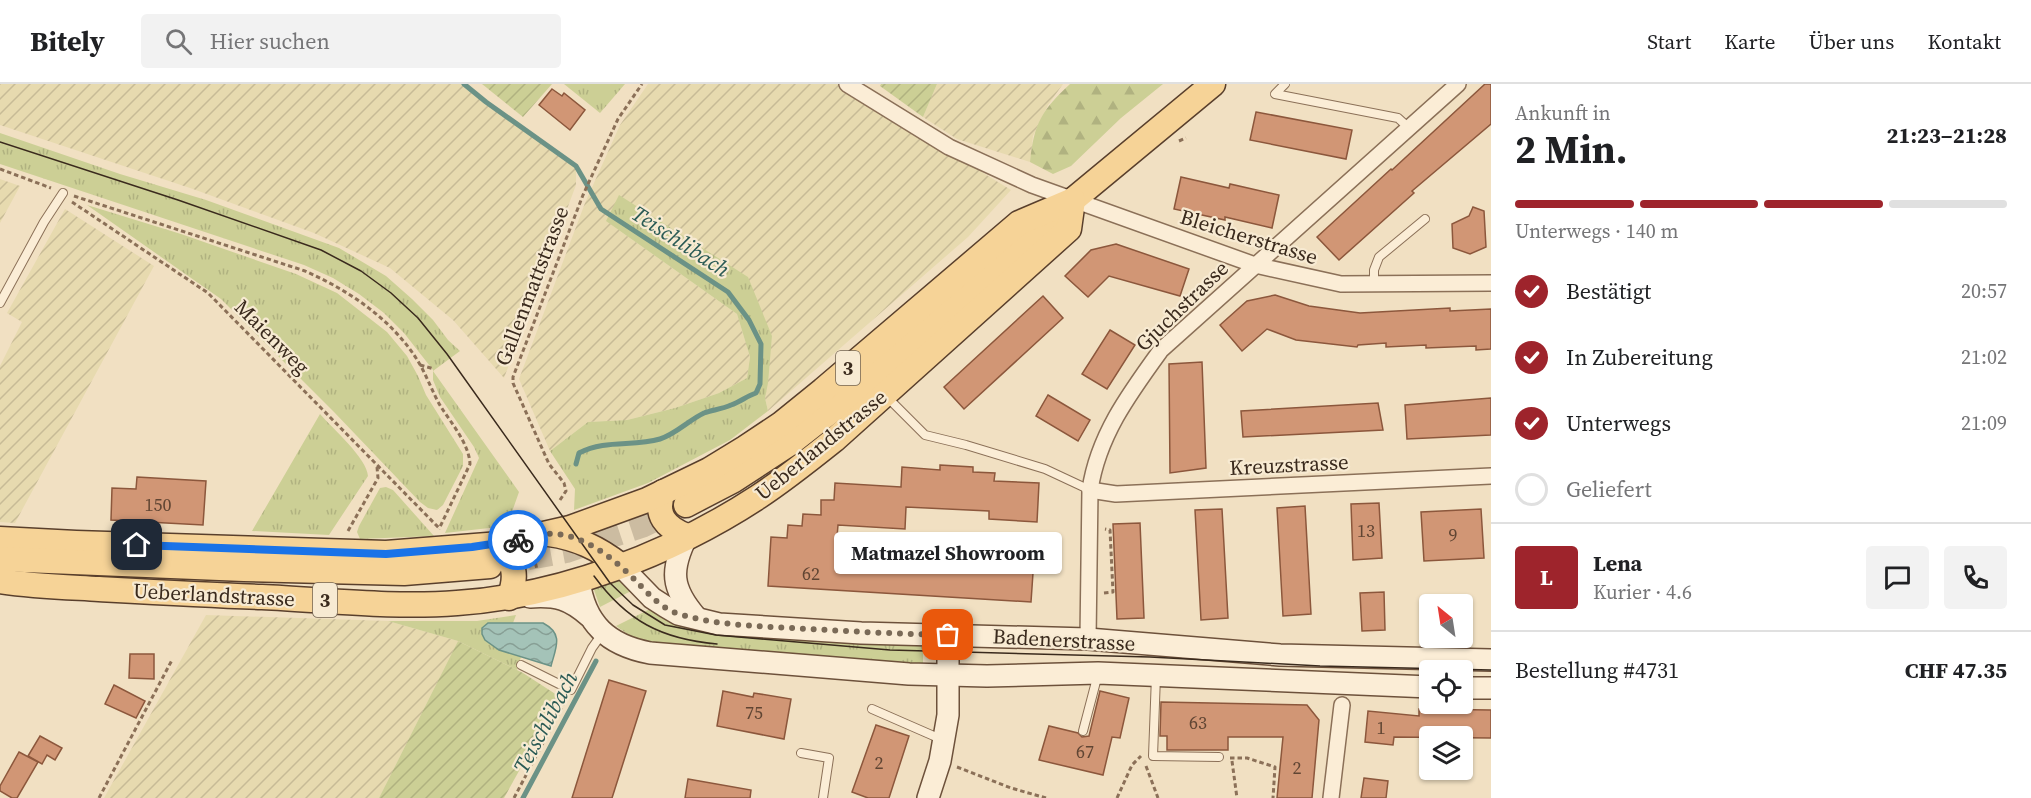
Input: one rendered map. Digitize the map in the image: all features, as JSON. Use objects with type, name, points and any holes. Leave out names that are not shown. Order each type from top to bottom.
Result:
[{"type":"main road","name":"Ueberlandstrasse","points":[[686,505],[734,480],[789,444],[850,396],[1073,200],[1214,84]]},
{"type":"main road","name":"Ueberlandstrasse","points":[[0,581],[203,595],[400,604],[456,604],[508,598],[579,581],[687,536],[756,498],[795,471],[1070,229],[1073,200]]},
{"type":"main road","name":"Ueberlandstrasse","points":[[0,539],[335,553],[427,551],[500,544],[538,536],[609,514],[709,470],[781,424],[1018,223],[1073,200]]},
{"type":"main road","points":[[663,492],[659,503],[664,520],[678,533],[687,536],[675,563],[674,573],[681,598],[696,617]]},
{"type":"main road","points":[[579,581],[580,569],[590,545],[609,514]]},
{"type":"main road","points":[[538,536],[567,537],[590,545],[620,565]]},
{"type":"main road","points":[[500,544],[512,561],[515,575],[514,586],[508,598],[543,596],[562,598],[589,616]]},
{"type":"main road","name":"Ueberlandstrasse","points":[[0,559],[404,573],[490,566]]},
{"type":"main road","name":"Badenerstrasse","points":[[620,565],[652,598],[666,608],[678,614],[719,624],[861,633],[1088,639],[1280,656],[1491,660]]},
{"type":"main road","name":"Badenerstrasse","points":[[579,581],[583,602],[589,616],[603,632],[628,649],[650,653],[909,674],[1156,675],[1419,687]]},
{"type":"main road","points":[[928,798],[942,751],[948,715],[948,635]]},
{"type":"main road","points":[[1088,639],[1098,674]]},
{"type":"main road","points":[[1473,687],[1491,688]]},
{"type":"street","name":"Bleicherstrasse","points":[[847,84],[949,147],[1032,185],[1255,266],[1341,284],[1491,283]]},
{"type":"street","name":"Gjuchstrasse","points":[[1088,639],[1090,490],[1093,466],[1111,425],[1132,390],[1161,350],[1458,84]]},
{"type":"street","name":"Kreuzstrasse","points":[[1090,490],[1116,494],[1491,476]]},
{"type":"street","points":[[1331,798],[1342,705]]},
{"type":"lane","points":[[1285,84],[1275,94],[1367,110],[1398,118],[1408,128]]},
{"type":"lane","points":[[0,303],[44,222],[63,193]]},
{"type":"lane","points":[[1374,285],[1374,270],[1379,257],[1425,219]]},
{"type":"lane","points":[[885,394],[925,435],[1045,469],[1090,490]]},
{"type":"lane","points":[[521,665],[571,690],[592,648],[603,632]]},
{"type":"lane","points":[[1083,730],[1098,674]]},
{"type":"lane","points":[[1156,675],[1153,756],[1220,757]]},
{"type":"lane","points":[[872,709],[942,751]]},
{"type":"lane","points":[[801,753],[829,758],[823,798]]},
{"type":"path","name":"Gallenmattstrasse","points":[[560,500],[566,491],[564,483],[549,464],[513,383],[513,377],[589,181],[618,119],[642,84]]},
{"type":"path","points":[[0,169],[63,193],[221,242],[304,271],[333,283],[381,318],[402,339],[420,365],[436,399],[469,453],[470,464],[439,528],[440,540]]},
{"type":"path","name":"Maienweg","points":[[63,193],[74,204],[208,293],[439,528]]},
{"type":"path","points":[[420,365],[434,369]]},
{"type":"path","points":[[335,553],[378,478],[376,466]]},
{"type":"path","points":[[1099,528],[1110,530],[1113,592],[1099,594]]},
{"type":"path","points":[[538,536],[542,591]]},
{"type":"path","points":[[99,798],[172,660]]},
{"type":"path","points":[[514,798],[571,690]]},
{"type":"path","points":[[942,751],[1011,788],[1046,798]]},
{"type":"path","points":[[1117,798],[1131,765],[1142,755],[1158,798]]},
{"type":"path","points":[[1220,757],[1247,758],[1275,767],[1273,798]]},
{"type":"path","points":[[1232,758],[1237,798]]},
{"type":"shaded area","points":[[0,84],[462,84],[576,166],[576,185],[504,378],[453,320],[390,268],[314,233],[193,189],[0,125]]},
{"type":"shaded area","points":[[648,84],[838,84],[1011,190],[968,237],[768,411],[765,398],[772,336],[606,221],[737,314],[750,357],[747,378],[719,393],[675,408],[627,420],[588,422],[550,451],[519,379],[585,203],[620,125]]},
{"type":"shaded area","points":[[937,84],[1063,84],[1048,105],[1033,136],[1030,162],[957,139],[923,117]]},
{"type":"shaded area","points":[[0,179],[20,186],[0,223]]},
{"type":"shaded area","points":[[65,209],[154,266],[15,523],[0,522],[0,366],[22,322],[7,313]]},
{"type":"shaded area","points":[[206,615],[388,621],[458,641],[379,798],[104,798]]},
{"type":"green space","points":[[482,84],[552,84],[523,117]]},
{"type":"green space","points":[[564,84],[625,84],[600,113]]},
{"type":"green space","points":[[881,84],[937,84],[923,117],[880,86]]},
{"type":"green space","points":[[1070,84],[1163,84],[1121,118],[1071,166],[1053,174],[1030,162],[1034,137],[1046,110]]},
{"type":"green space","points":[[0,133],[120,174],[206,200],[339,248],[386,276],[433,320],[448,340],[460,351],[433,371],[404,333],[384,313],[333,278],[304,265],[0,164]]},
{"type":"green space","points":[[619,195],[748,277],[772,336],[765,398],[768,411],[730,440],[648,483],[574,510],[575,489],[550,451],[588,422],[627,420],[675,408],[719,393],[747,378],[750,357],[737,314],[606,221]]},
{"type":"green space","points":[[87,205],[181,234],[296,274],[337,293],[387,332],[407,356],[426,395],[463,454],[463,466],[443,505],[437,510],[428,508],[420,502],[221,299]]},
{"type":"green space","points":[[433,371],[519,492],[507,526],[445,533],[479,458],[440,397],[433,380]]},
{"type":"green space","points":[[320,414],[356,452],[368,476],[329,535],[252,531]]},
{"type":"green space","points":[[386,487],[393,490],[434,536],[360,539],[357,532],[359,526],[380,488]]},
{"type":"green space","points":[[612,575],[635,589],[600,607],[594,590]]},
{"type":"green space","points":[[654,607],[788,638],[872,645],[920,645],[923,648],[923,664],[921,667],[648,642],[632,637],[616,626]]},
{"type":"green space","points":[[516,615],[513,623],[487,623],[499,650],[521,657],[517,670],[458,641],[388,621],[477,621]]},
{"type":"green space","points":[[458,641],[523,673],[560,697],[504,798],[379,798]]},
{"type":"water","points":[[488,623],[543,623],[550,627],[557,642],[551,666],[499,650],[485,640],[482,634],[482,628]]},
{"type":"building","points":[[1485,84],[1491,84],[1491,124],[1412,191],[1414,193],[1339,260],[1317,237]]},
{"type":"building","points":[[552,89],[562,96],[564,93],[585,110],[570,130],[539,105]]},
{"type":"building","points":[[1256,112],[1352,130],[1346,159],[1250,140]]},
{"type":"building","points":[[1181,177],[1229,188],[1230,184],[1279,195],[1272,228],[1225,217],[1225,220],[1174,209]]},
{"type":"building","points":[[1473,207],[1484,211],[1486,247],[1470,254],[1453,248],[1452,224],[1469,216]]},
{"type":"building","points":[[1116,244],[1189,269],[1180,296],[1109,276],[1088,297],[1065,276],[1091,250]]},
{"type":"building","points":[[1275,295],[1309,306],[1360,313],[1450,308],[1450,311],[1491,309],[1491,349],[1476,350],[1476,346],[1426,348],[1426,345],[1386,347],[1386,343],[1358,345],[1357,347],[1296,340],[1267,329],[1242,351],[1220,325],[1247,301]]},
{"type":"building","points":[[1043,296],[1063,318],[964,409],[944,387]]},
{"type":"building","points":[[1110,330],[1135,345],[1107,389],[1082,374]]},
{"type":"building","points":[[1202,362],[1206,468],[1170,473],[1169,364]]},
{"type":"building","points":[[1048,395],[1090,420],[1078,441],[1036,416]]},
{"type":"building","points":[[1491,398],[1491,435],[1407,439],[1405,405]]},
{"type":"building","points":[[1378,403],[1383,430],[1243,437],[1241,411]]},
{"type":"building","points":[[940,465],[973,467],[973,472],[995,473],[994,481],[1039,483],[1037,522],[989,519],[989,511],[906,507],[905,529],[838,525],[835,561],[1033,573],[1031,602],[768,586],[771,537],[787,538],[788,525],[802,526],[803,514],[821,515],[821,500],[834,500],[835,483],[901,487],[902,467],[940,470]]},
{"type":"building","points":[[137,477],[206,481],[203,525],[111,520],[112,488],[136,489]]},
{"type":"building","points":[[1379,503],[1382,558],[1353,560],[1351,504]]},
{"type":"building","points":[[1305,506],[1311,614],[1283,616],[1277,508]]},
{"type":"building","points":[[1222,509],[1228,618],[1201,620],[1195,510]]},
{"type":"building","points":[[1481,509],[1484,558],[1424,561],[1421,512]]},
{"type":"building","points":[[1140,523],[1144,618],[1117,619],[1113,524]]},
{"type":"building","points":[[1384,592],[1385,630],[1362,631],[1360,593]]},
{"type":"building","points":[[130,654],[154,654],[154,679],[129,678]]},
{"type":"building","points":[[609,680],[646,691],[612,798],[572,798]]},
{"type":"building","points":[[114,685],[145,701],[136,718],[105,704]]},
{"type":"building","points":[[723,691],[753,697],[754,693],[791,699],[784,739],[717,726]]},
{"type":"building","points":[[1100,691],[1129,698],[1120,738],[1112,737],[1103,775],[1039,760],[1049,726],[1078,733],[1082,737],[1089,736]]},
{"type":"building","points":[[1161,702],[1307,705],[1319,720],[1312,798],[1277,798],[1283,737],[1228,737],[1228,750],[1167,750],[1167,736],[1160,736]]},
{"type":"building","points":[[1473,710],[1491,710],[1491,738],[1473,738],[1473,726],[1419,726],[1419,737],[1394,737],[1393,745],[1365,742],[1368,711],[1419,716],[1419,714],[1473,714]]},
{"type":"building","points":[[876,725],[909,736],[889,798],[868,798],[852,792]]},
{"type":"building","points":[[40,736],[62,748],[55,760],[47,755],[42,764],[28,756]]},
{"type":"building","points":[[19,752],[38,762],[17,798],[12,798],[0,791],[0,786]]},
{"type":"building","points":[[1364,778],[1388,781],[1386,798],[1361,798]]},
{"type":"building","points":[[688,779],[751,790],[750,798],[685,798]]},
{"type":"waterway","name":"Teischlibach","points":[[464,84],[576,166],[601,209],[728,292],[749,320],[761,344],[760,384],[756,393],[728,406],[704,413],[672,434],[660,439],[589,449],[579,453],[576,464]]},
{"type":"waterway","name":"Teischlibach","points":[[523,798],[596,661]]},
{"type":"tunnel","points":[[492,565],[566,551],[644,525],[686,505]]},
{"type":"tram line","points":[[0,142],[321,250],[361,271],[391,293],[418,318],[447,354],[610,583],[633,605],[665,625],[716,635],[890,650],[1491,670]]},
{"type":"tram line","points":[[594,576],[619,605],[647,625],[679,638],[717,644]]},
{"type":"way so far","points":[[518,540],[547,534],[579,540],[620,565],[652,598],[666,608],[678,614],[719,624],[861,633],[948,635]]},
{"type":"place","name":"Matmazel Showroom","points":[[948,635]]},
{"type":"route","points":[[137,545],[386,554],[472,547],[518,540]]}]
